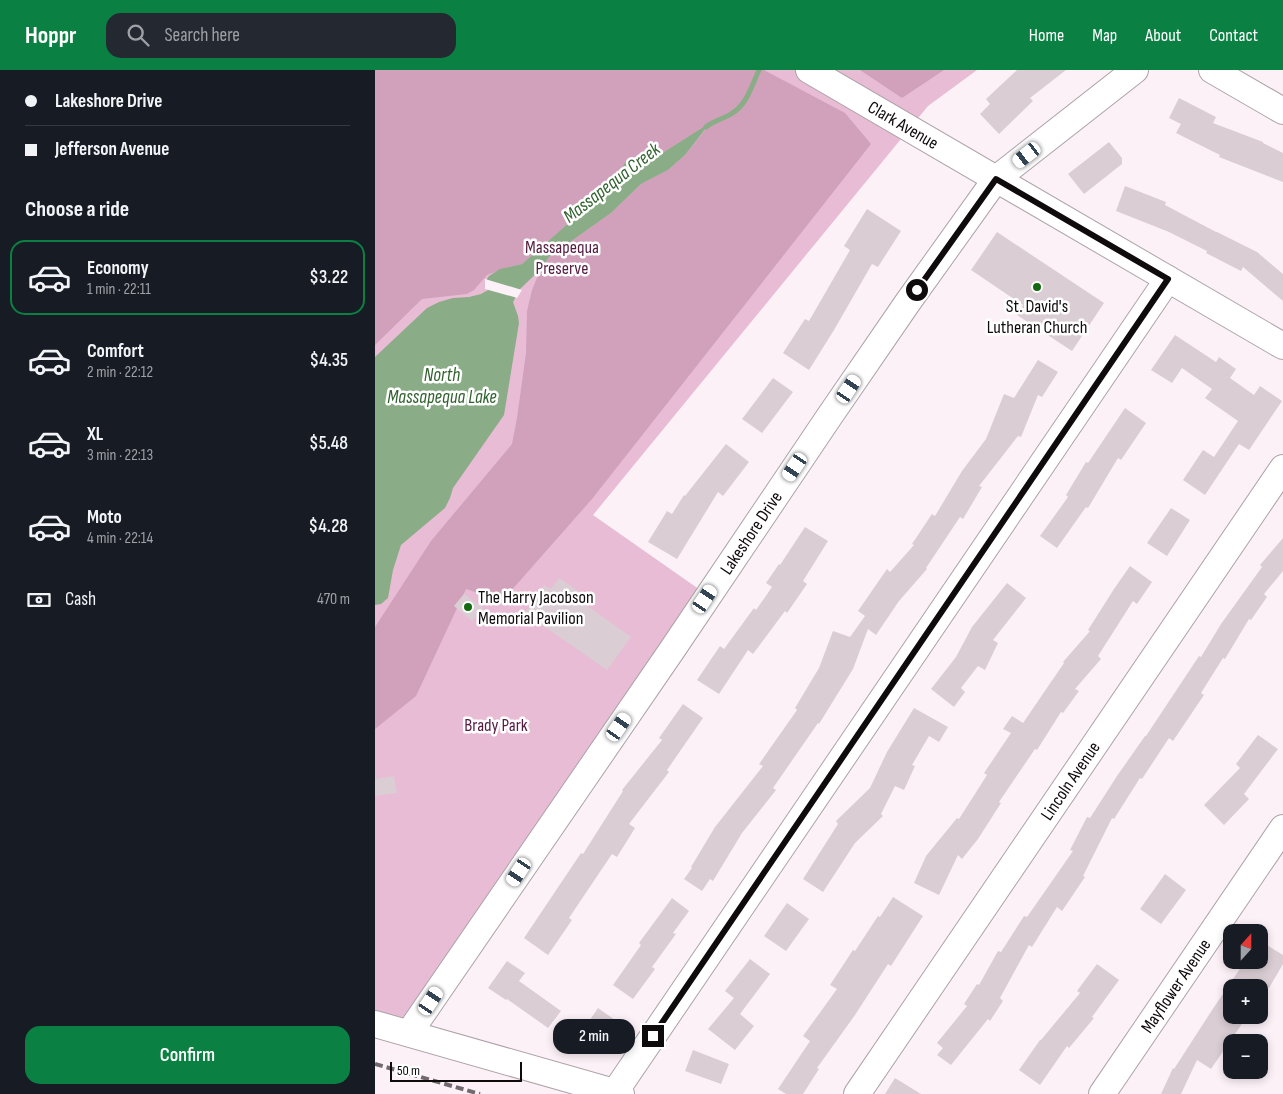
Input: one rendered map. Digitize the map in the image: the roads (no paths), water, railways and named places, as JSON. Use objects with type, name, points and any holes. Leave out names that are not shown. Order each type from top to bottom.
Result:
[{"type":"street","name":"Clark Avenue","points":[[809,70],[1283,346]]},
{"type":"street","name":"Lakeshore Drive","points":[[409,1033],[829,417],[996,179],[1135,70]]},
{"type":"street","points":[[1211,70],[1283,111]]},
{"type":"street","points":[[375,1024],[618,1093],[1168,279]]},
{"type":"street","name":"Lincoln Avenue","points":[[857,1094],[1283,468]]},
{"type":"street","name":"Mayflower Avenue","points":[[1102,1094],[1283,828]]},
{"type":"water","name":"North Massapequa Lake","points":[[710,123],[685,155],[668,170],[641,184],[611,213],[549,257],[540,270],[520,289],[513,302],[519,323],[504,415],[453,488],[445,508],[401,545],[393,570],[388,598],[381,604],[375,605],[375,357],[427,308],[453,298],[481,294],[488,290],[487,279],[489,276],[500,269],[522,264],[605,191],[617,178],[625,162],[656,157]]},
{"type":"waterway","name":"Massapequa Creek","points":[[706,127],[737,110],[748,94],[759,70]]},
{"type":"railway","points":[[375,1064],[480,1094]]},
{"type":"place","name":"St. David's Lutheran Church","points":[[1037,287]]},
{"type":"place","name":"The Harry Jacobson Memorial Pavilion","points":[[468,607]]},
{"type":"park label","name":"Massapequa Preserve","points":[[562,257]]},
{"type":"park label","name":"Brady Park","points":[[496,725]]}]
